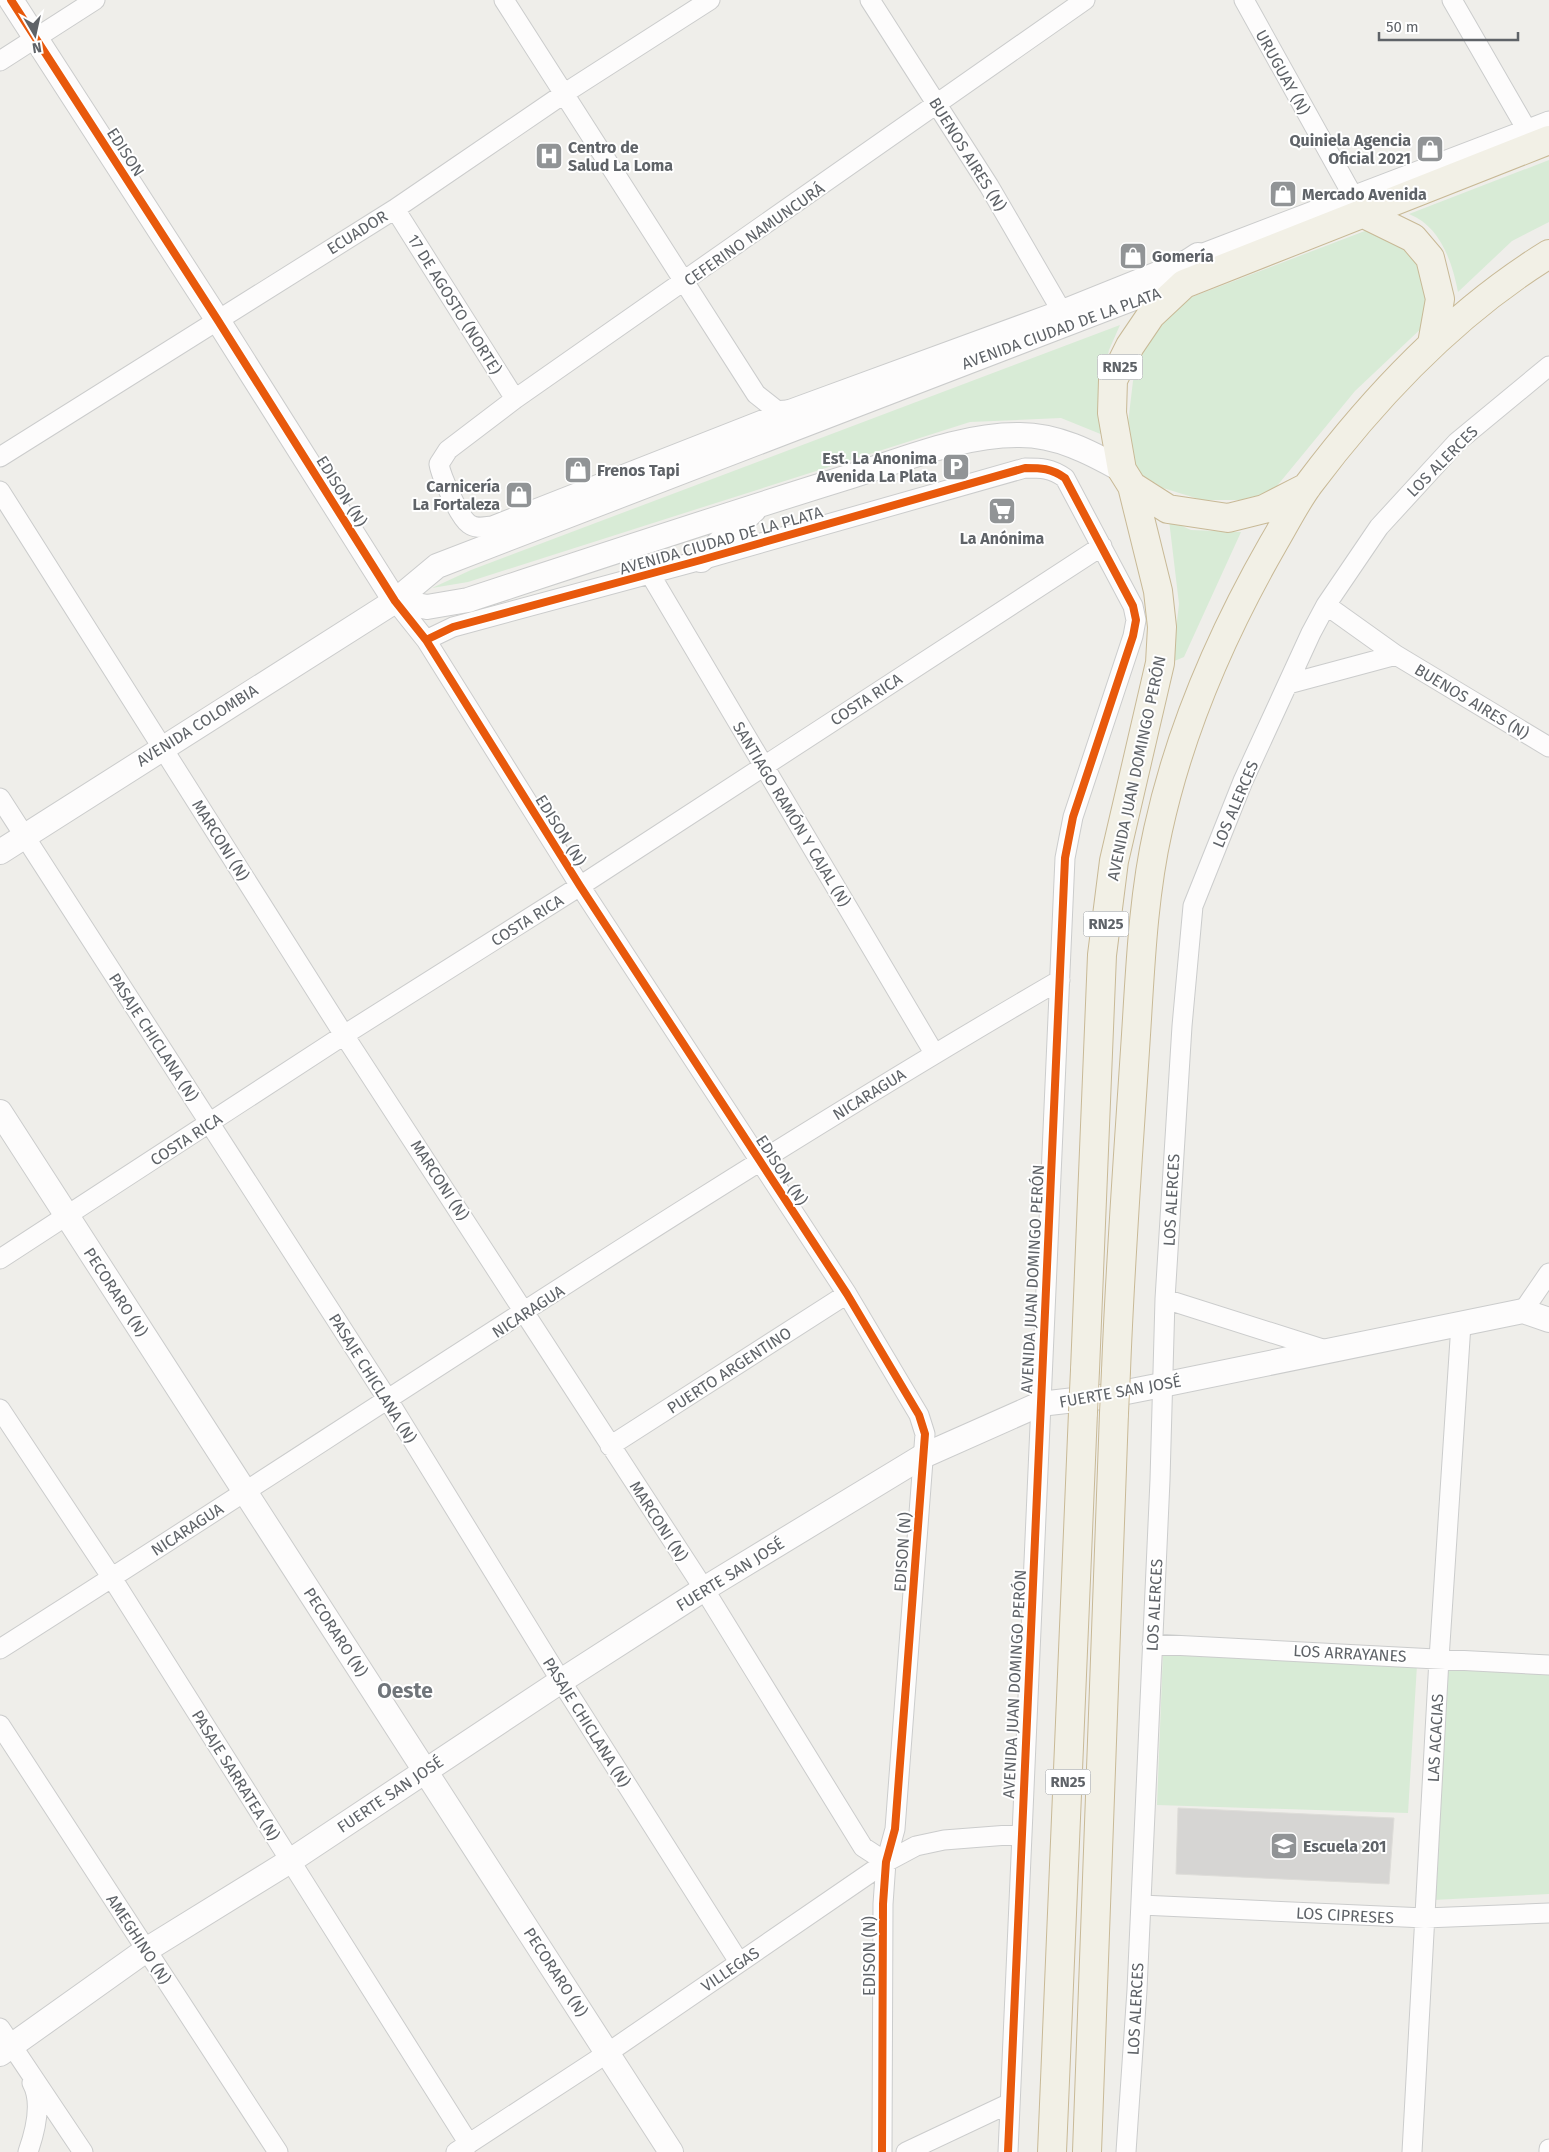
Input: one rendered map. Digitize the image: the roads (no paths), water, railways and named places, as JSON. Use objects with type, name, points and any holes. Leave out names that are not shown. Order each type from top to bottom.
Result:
[{"type":"highway","name":"AVENIDA CIUDAD DE LA PLATA","points":[[1184,284],[1357,205],[1538,135]]},
{"type":"highway","points":[[1357,205],[1413,238],[1430,258],[1440,299],[1432,344]]},
{"type":"highway","name":"RN25","points":[[1307,487],[1380,398],[1432,344],[1521,271],[1549,254]]},
{"type":"highway","name":"AVENIDA JUAN DOMINGO PERÓN","points":[[1052,2152],[1102,955],[1114,861],[1160,663],[1162,627],[1158,591],[1127,478],[1112,413],[1113,380],[1130,346],[1151,315],[1184,284]]},
{"type":"highway","points":[[1127,478],[1168,509],[1228,518],[1264,509],[1307,487]]},
{"type":"highway","name":"AVENIDA JUAN DOMINGO PERÓN","points":[[1087,2152],[1120,1271],[1143,938],[1157,832],[1181,744],[1217,652],[1262,564],[1307,487]]},
{"type":"street","name":"EDISON","points":[[11,0],[217,319]]},
{"type":"street","points":[[0,61],[95,0]]},
{"type":"street","points":[[504,0],[756,394],[780,413],[848,408]]},
{"type":"street","name":"ECUADOR","points":[[0,457],[395,209],[565,93],[710,0]]},
{"type":"street","name":"BUENOS AIRES (N)","points":[[870,0],[989,186],[1061,310]]},
{"type":"street","name":"CEFERINO NAMUNCURÁ","points":[[479,528],[467,523],[441,478],[438,464],[448,450],[515,399],[686,282],[1085,0]]},
{"type":"street","name":"URUGUAY (N)","points":[[1244,0],[1357,205]]},
{"type":"street","points":[[1452,0],[1538,135]]},
{"type":"street","name":"AVENIDA CIUDAD DE LA PLATA","points":[[1538,135],[1549,121]]},
{"type":"street","name":"AVENIDA CIUDAD DE LA PLATA","points":[[479,528],[492,526],[780,413],[1061,310],[1198,255],[1357,205]]},
{"type":"street","name":"17 DE AGOSTO (NORTE)","points":[[395,209],[515,399]]},
{"type":"street","points":[[1131,299],[1198,255]]},
{"type":"street","name":"AVENIDA CIUDAD DE LA PLATA","points":[[395,601],[437,566],[1131,299],[1184,284]]},
{"type":"street","name":"EDISON (N)","points":[[217,319],[395,601],[426,640],[580,886],[847,1294],[920,1415],[925,1434],[895,1829],[886,1862],[883,1914],[882,2152]]},
{"type":"street","name":"LOS ALERCES","points":[[1126,2152],[1141,1905],[1160,1480],[1165,1299],[1182,1026],[1193,906],[1243,781],[1311,632],[1326,605],[1379,527],[1457,442],[1549,366]]},
{"type":"street","name":"AVENIDA CIUDAD DE LA PLATA","points":[[395,601],[426,607],[468,600],[759,505],[974,438],[1019,434],[1049,437],[1090,452],[1127,478]]},
{"type":"street","name":"AVENIDA CIUDAD DE LA PLATA","points":[[426,640],[453,627],[701,560],[1024,468]]},
{"type":"street","name":"AVENIDA JUAN DOMINGO PERÓN","points":[[1008,2152],[1065,858],[1073,817],[1136,620],[1129,595],[1064,478],[1053,470],[1024,468]]},
{"type":"street","name":"MARCONI (N)","points":[[0,491],[344,1035],[526,1312],[610,1446],[704,1589],[863,1847],[886,1862]]},
{"type":"street","points":[[701,560],[759,505]]},
{"type":"street","name":"COSTA RICA","points":[[0,1258],[67,1217],[344,1035],[580,886],[1102,546]]},
{"type":"street","name":"SANTIAGO RAMÓN Y CAJAL (N)","points":[[650,574],[934,1053]]},
{"type":"street","name":"AVENIDA COLOMBIA","points":[[0,852],[162,747],[395,601]]},
{"type":"street","name":"BUENOS AIRES (N)","points":[[1326,605],[1396,655],[1549,747]]},
{"type":"street","name":"BUENOS AIRES (N)","points":[[1288,684],[1396,655]]},
{"type":"street","name":"PASAJE CHICLANA (N)","points":[[0,798],[388,1400],[561,1680],[740,1962]]},
{"type":"street","name":"NICARAGUA","points":[[0,1649],[760,1162],[934,1053],[1060,980]]},
{"type":"street","name":"PECORARO (N)","points":[[0,1112],[609,2052],[671,2152]]},
{"type":"street","points":[[1549,1273],[1524,1311],[1549,1320]]},
{"type":"street","name":"PUERTO ARGENTINO","points":[[610,1446],[847,1294]]},
{"type":"street","points":[[1165,1299],[1330,1352]]},
{"type":"street","name":"FUERTE SAN JOSÉ","points":[[4,2042],[146,1950],[290,1861],[561,1680],[704,1589],[923,1456],[1040,1404],[1162,1385],[1524,1311]]},
{"type":"street","name":"LAS ACACIAS","points":[[1412,2152],[1439,1659],[1460,1324]]},
{"type":"street","name":"PASAJE SARRATEA (N)","points":[[0,1409],[112,1578],[290,1861],[463,2148]]},
{"type":"street","name":"LOS ARRAYANES","points":[[1152,1644],[1549,1665]]},
{"type":"street","name":"AMEGHINO (N)","points":[[0,1725],[278,2152]]},
{"type":"street","name":"VILLEGAS","points":[[463,2148],[609,2052],[886,1862],[916,1846],[944,1840],[1021,1834]]},
{"type":"street","name":"LOS CIPRESES","points":[[1141,1905],[1425,1918],[1549,1913]]},
{"type":"street","points":[[4,2042],[35,2089],[37,2112],[28,2152]]},
{"type":"street","points":[[4,2042],[83,2152]]},
{"type":"street","points":[[906,2152],[1010,2103]]},
{"type":"place","name":"Quiniela Agencia Oficial 2021","points":[[1430,149]]},
{"type":"place","name":"Centro de Salud La Loma","points":[[549,156]]},
{"type":"place","name":"Mercado Avenida","points":[[1283,194]]},
{"type":"place","name":"Gomería","points":[[1133,256]]},
{"type":"place","name":"Est. La Anonima Avenida La Plata","points":[[956,467]]},
{"type":"place","name":"Frenos Tapi","points":[[578,470]]},
{"type":"place","name":"Carnicería La Fortaleza","points":[[519,495]]},
{"type":"place","name":"La Anónima","points":[[1002,511]]},
{"type":"place","name":"Escuela 201","points":[[1284,1846]]},
{"type":"district","name":"Oeste","points":[[405,1691]]}]
